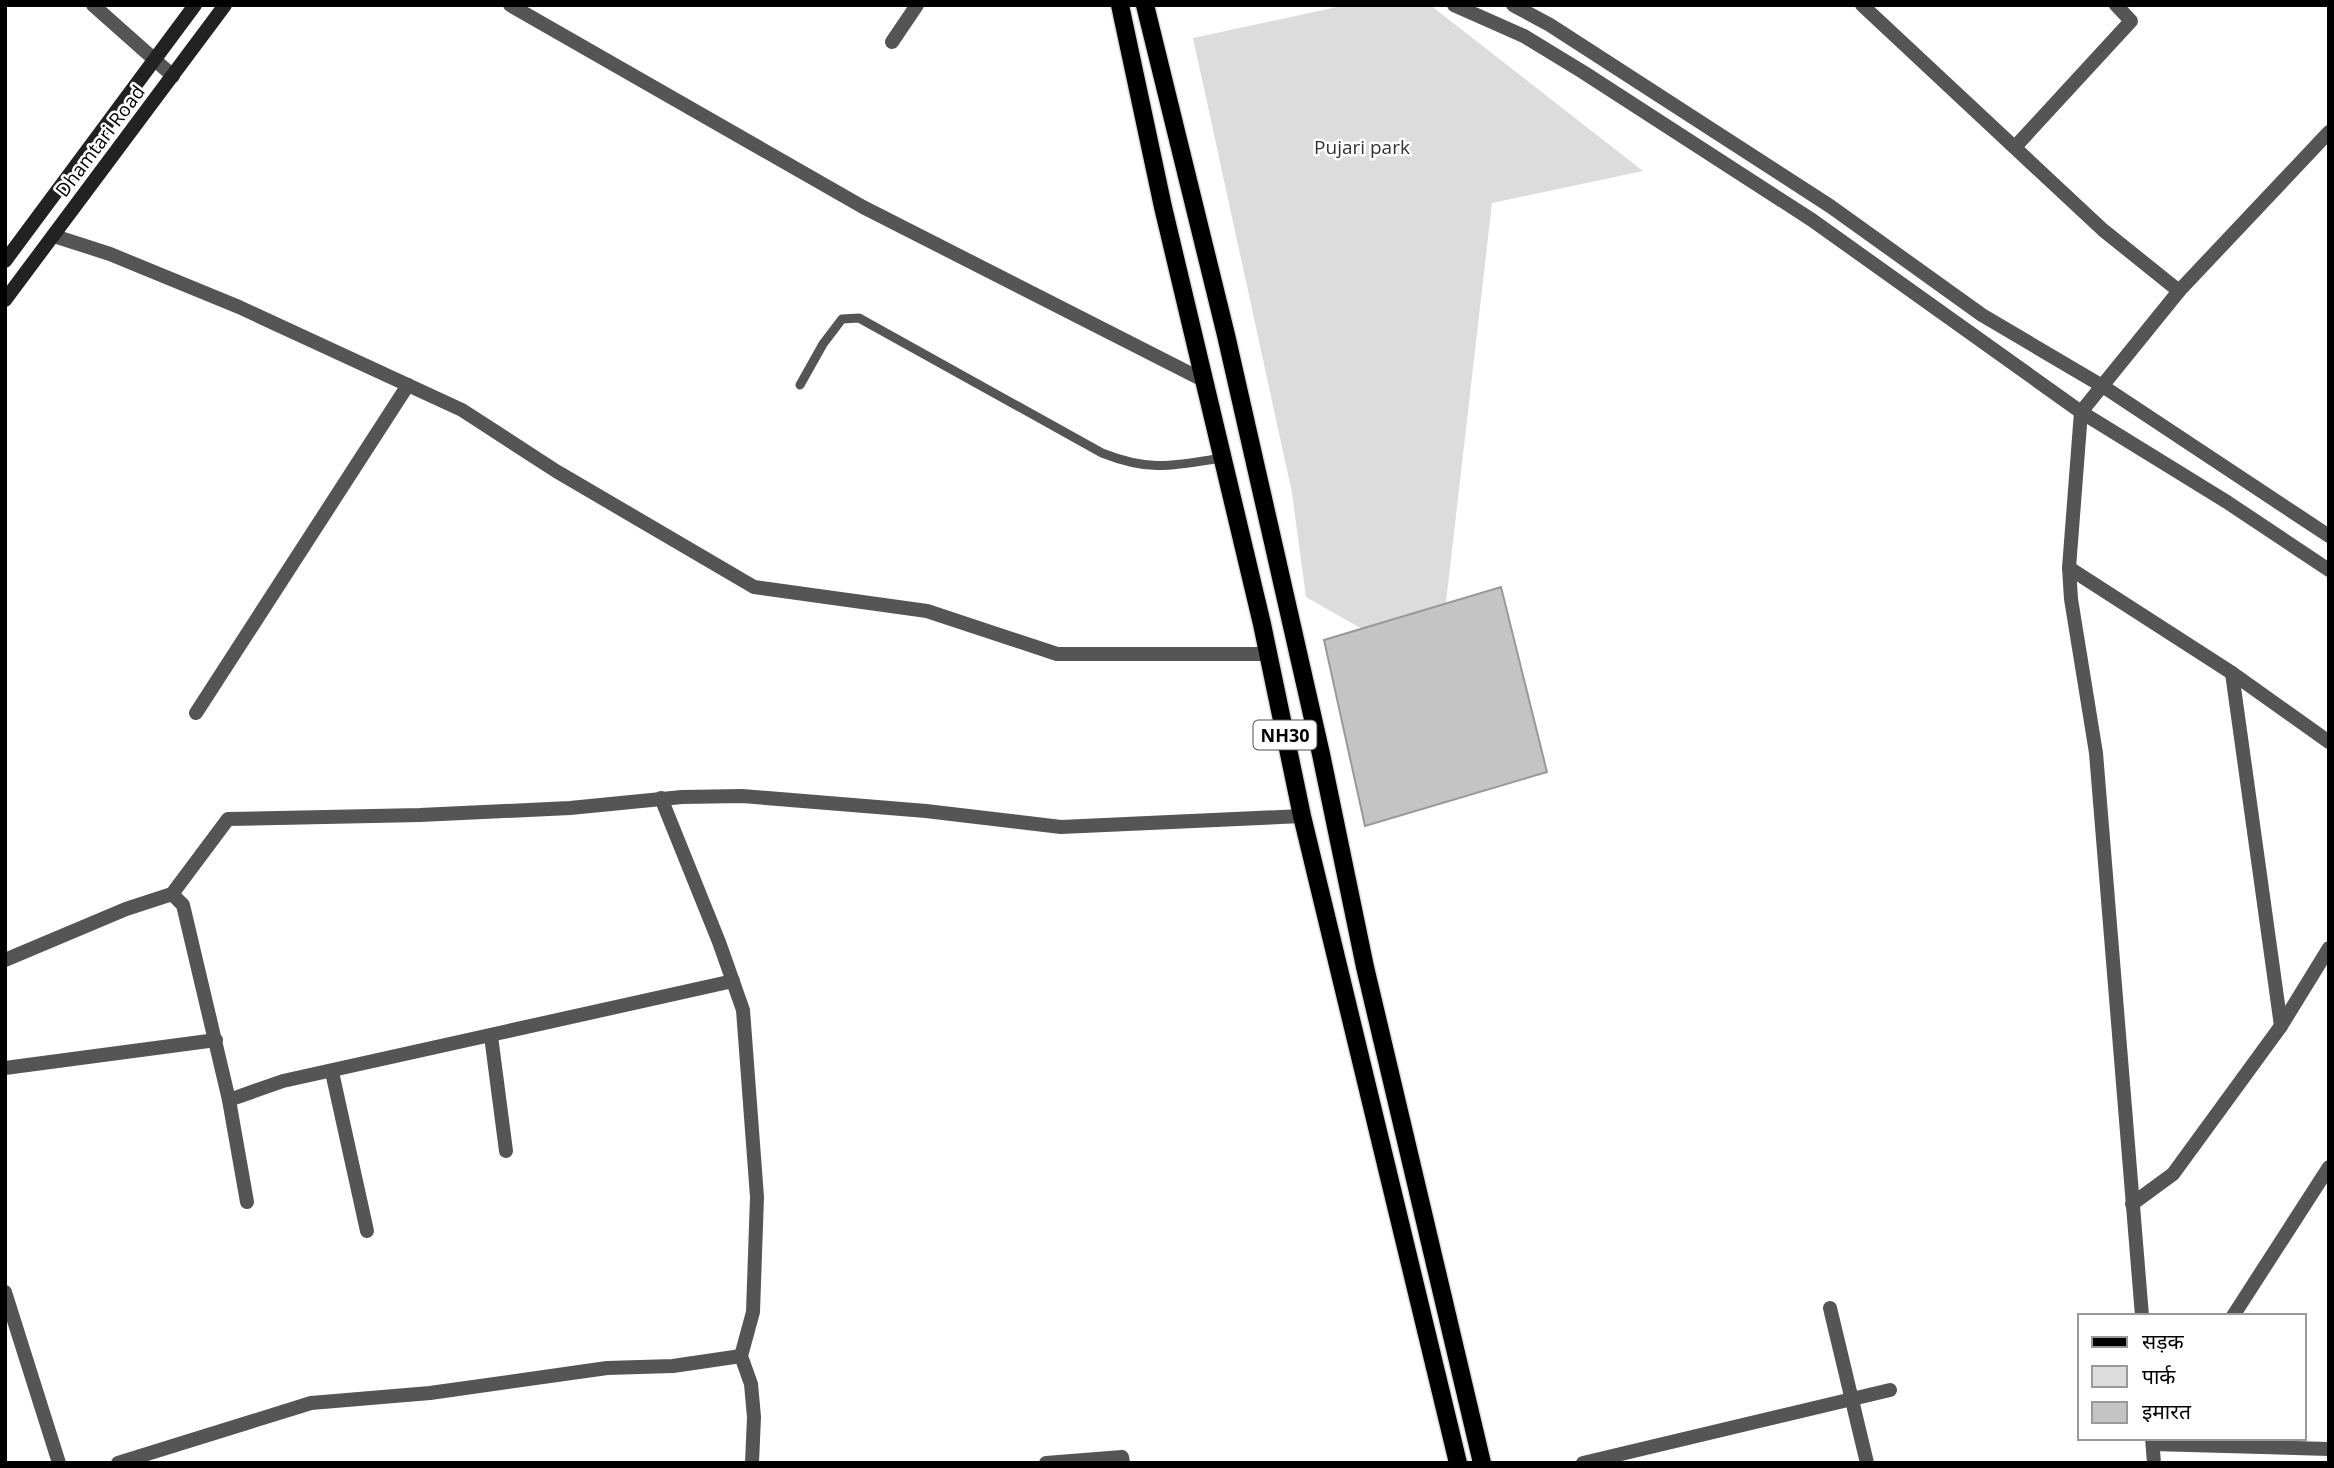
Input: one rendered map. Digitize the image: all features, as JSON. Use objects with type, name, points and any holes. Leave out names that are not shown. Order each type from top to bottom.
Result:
[{"type":"main road","name":"Dhamtari Road","points":[[5,261],[195,5]]},
{"type":"main road","name":"Dhamtari Road","points":[[5,300],[225,5]]},
{"type":"main road","name":"NH30","points":[[1146,6],[1226,335],[1321,754],[1365,967],[1482,1463]]},
{"type":"main road","name":"NH30","points":[[1121,8],[1203,380],[1268,654],[1302,817],[1458,1463]]},
{"type":"street","points":[[93,5],[154,62],[173,76]]},
{"type":"street","points":[[510,5],[863,207],[1203,380]]},
{"type":"street","points":[[892,42],[917,5]]},
{"type":"street","points":[[1454,5],[1494,21],[1553,53],[1812,220],[2081,412],[2227,502],[2329,570]]},
{"type":"street","points":[[1513,5],[1550,25],[1830,206],[1982,315],[2104,387],[2329,536]]},
{"type":"street","points":[[1862,5],[2103,230],[2179,292]]},
{"type":"street","points":[[2015,147],[2131,21],[2116,5]]},
{"type":"street","points":[[1121,8],[1146,6]]},
{"type":"street","points":[[2141,1314],[2096,753],[2071,599],[2069,568],[2081,412],[2179,292],[2329,132]]},
{"type":"street","points":[[54,236],[110,254],[239,307],[462,411],[556,471],[754,587],[927,611],[1057,654],[1268,654]]},
{"type":"street","points":[[196,713],[408,385]]},
{"type":"street","points":[[2069,568],[2232,673],[2329,742]]},
{"type":"street","points":[[2232,673],[2281,1026]]},
{"type":"street","points":[[5,960],[126,909],[172,894],[228,819],[420,815],[741,796],[938,812],[1061,827],[1302,817]]},
{"type":"street","points":[[661,799],[743,1010],[757,1196],[753,1312],[741,1356],[751,1384],[752,1463]]},
{"type":"street","points":[[172,894],[183,905],[216,1040],[247,1202]]},
{"type":"street","points":[[2132,1204],[2173,1174],[2281,1026],[2329,948]]},
{"type":"street","points":[[229,1100],[283,1082],[733,981]]},
{"type":"street","points":[[491,1036],[506,1152]]},
{"type":"street","points":[[5,1068],[216,1040]]},
{"type":"street","points":[[332,1072],[367,1231]]},
{"type":"street","points":[[2234,1314],[2329,1167]]},
{"type":"street","points":[[5,1292],[60,1463]]},
{"type":"street","points":[[1830,1308],[1867,1463]]},
{"type":"street","points":[[118,1463],[150,1455],[237,1423],[312,1403],[430,1393],[607,1368],[673,1366],[741,1356]]},
{"type":"street","points":[[1583,1463],[1890,1390]]},
{"type":"street","points":[[2154,1463],[2152,1441],[2329,1450]]},
{"type":"street","points":[[1046,1463],[1122,1457],[1123,1463]]},
{"type":"lane","points":[[800,385],[833,328],[842,319],[859,318],[1102,453],[1132,465],[1153,467],[1222,457]]},
{"type":"green space","name":"Pujari park","points":[[1346,5],[1430,5],[1643,171],[1492,203],[1438,672],[1306,597],[1292,493],[1193,38]]},
{"type":"building","points":[[1501,587],[1547,772],[1365,826],[1324,640]]}]
